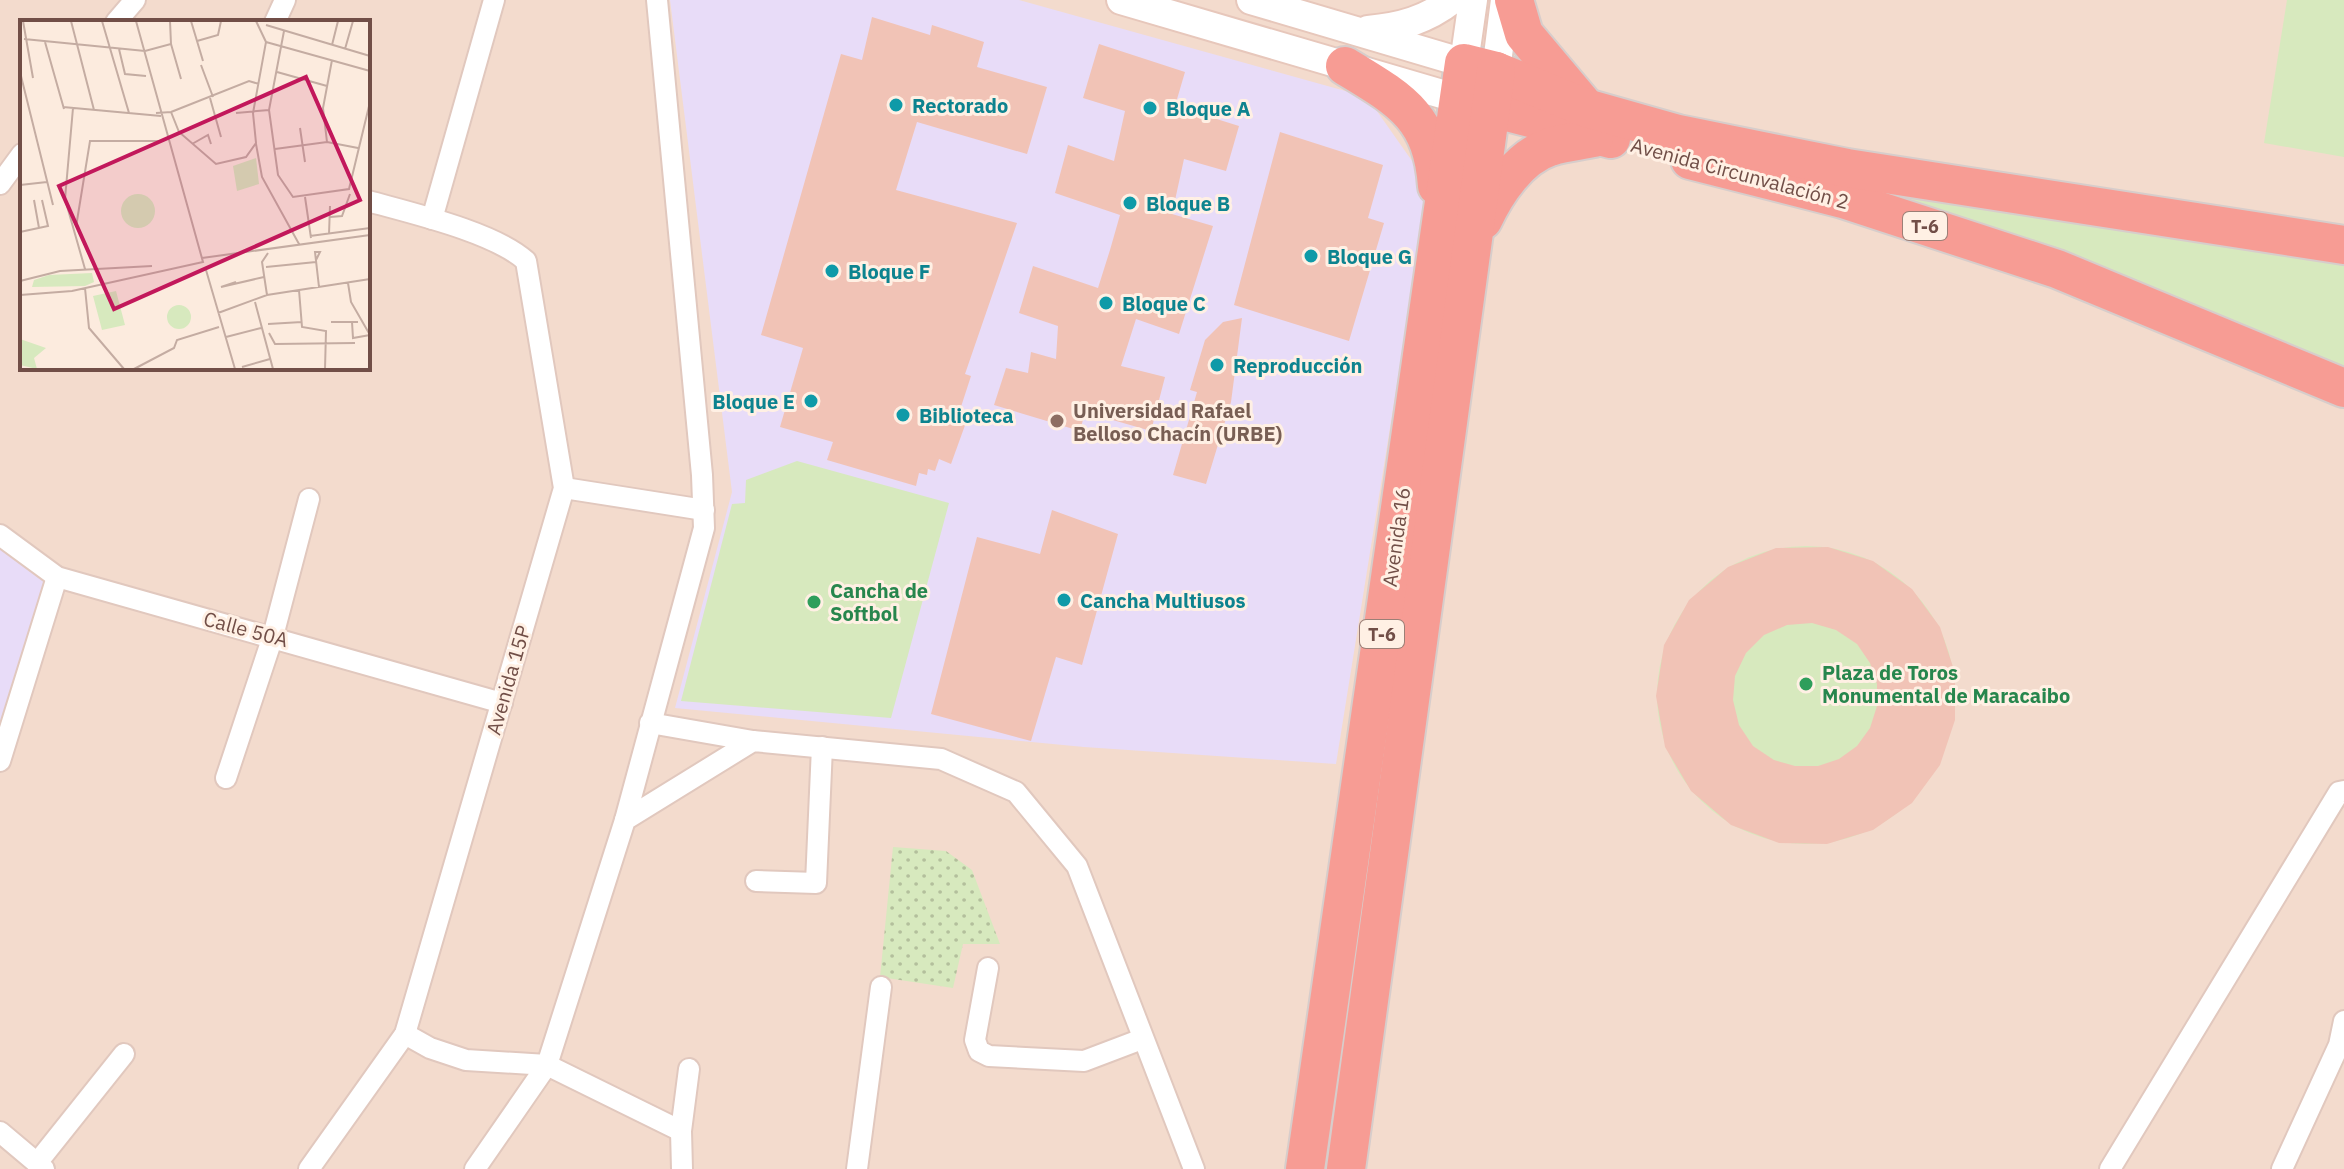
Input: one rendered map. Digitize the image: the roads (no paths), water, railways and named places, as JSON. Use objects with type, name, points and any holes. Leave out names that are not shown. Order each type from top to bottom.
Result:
[{"type":"highway","points":[[1457,235],[1520,167],[1593,122],[1524,34],[1514,0]]},
{"type":"highway","points":[[1350,48],[1388,92],[1420,122],[1434,151],[1457,235]]},
{"type":"highway","name":"Avenida Circunvalación 2","points":[[1478,85],[2057,269],[2344,388]]},
{"type":"highway","name":"Avenida 16","points":[[1305,1169],[1457,235],[1478,85]]},
{"type":"highway","name":"Avenida Circunvalación 2","points":[[1593,122],[1678,134],[1847,168],[2344,245]]},
{"type":"highway","name":"Avenida 16","points":[[1353,1166],[1457,235]]},
{"type":"main road","name":"Avenida Circunvalación 2","points":[[1121,0],[1350,48],[1478,85]]},
{"type":"main road","name":"Avenida Circunvalación 2","points":[[1251,0],[1350,48]]},
{"type":"main road","points":[[1350,48],[1431,16],[1452,0]]},
{"type":"main road","name":"Avenida 16","points":[[1473,0],[1478,85]]},
{"type":"main road","name":"Avenida 16","points":[[1478,85],[1505,0]]},
{"type":"street","points":[[118,20],[135,0]]},
{"type":"street","points":[[276,20],[285,0]]},
{"type":"street","points":[[370,202],[432,219],[494,0]]},
{"type":"street","points":[[475,1169],[547,1065],[625,820],[704,528],[657,0]]},
{"type":"street","points":[[0,184],[20,157]]},
{"type":"street","name":"Avenida 15P","points":[[309,1169],[405,1034],[564,488],[526,261],[514,250],[432,219]]},
{"type":"street","points":[[564,488],[704,510]]},
{"type":"street","points":[[226,778],[273,636],[309,499]]},
{"type":"street","name":"Calle 50A","points":[[0,535],[57,577],[502,703]]},
{"type":"street","points":[[0,761],[57,577]]},
{"type":"street","points":[[650,723],[753,741],[941,759],[1016,792],[1077,866],[1194,1169]]},
{"type":"street","points":[[625,820],[753,741]]},
{"type":"street","points":[[756,881],[816,883],[822,747]]},
{"type":"street","points":[[2110,1169],[2297,857],[2339,792],[2344,791]]},
{"type":"street","points":[[988,968],[975,1040],[979,1051],[989,1056],[1084,1061],[1142,1039]]},
{"type":"street","points":[[857,1169],[881,987]]},
{"type":"street","points":[[2282,1169],[2339,1045],[2344,1021]]},
{"type":"street","points":[[405,1034],[430,1048],[466,1060],[547,1065],[681,1131]]},
{"type":"street","points":[[0,1132],[40,1166],[124,1054]]},
{"type":"street","points":[[682,1169],[681,1131],[689,1069]]},
{"type":"place","name":"Rectorado","points":[[896,105]]},
{"type":"place","name":"Bloque A","points":[[1150,108]]},
{"type":"place","name":"Bloque B","points":[[1130,203]]},
{"type":"place","name":"Bloque G","points":[[1311,256]]},
{"type":"place","name":"Bloque F","points":[[832,271]]},
{"type":"place","name":"Bloque C","points":[[1106,303]]},
{"type":"place","name":"Reproducción","points":[[1217,365]]},
{"type":"place","name":"Bloque E","points":[[811,401]]},
{"type":"place","name":"Biblioteca","points":[[903,415]]},
{"type":"place","name":"Universidad Rafael Belloso Chacín (URBE)","points":[[1057,421]]},
{"type":"place","name":"Cancha Multiusos","points":[[1064,600]]},
{"type":"place","name":"Cancha de Softbol","points":[[814,602]]},
{"type":"place","name":"Plaza de Toros Monumental de Maracaibo","points":[[1806,684]]}]
